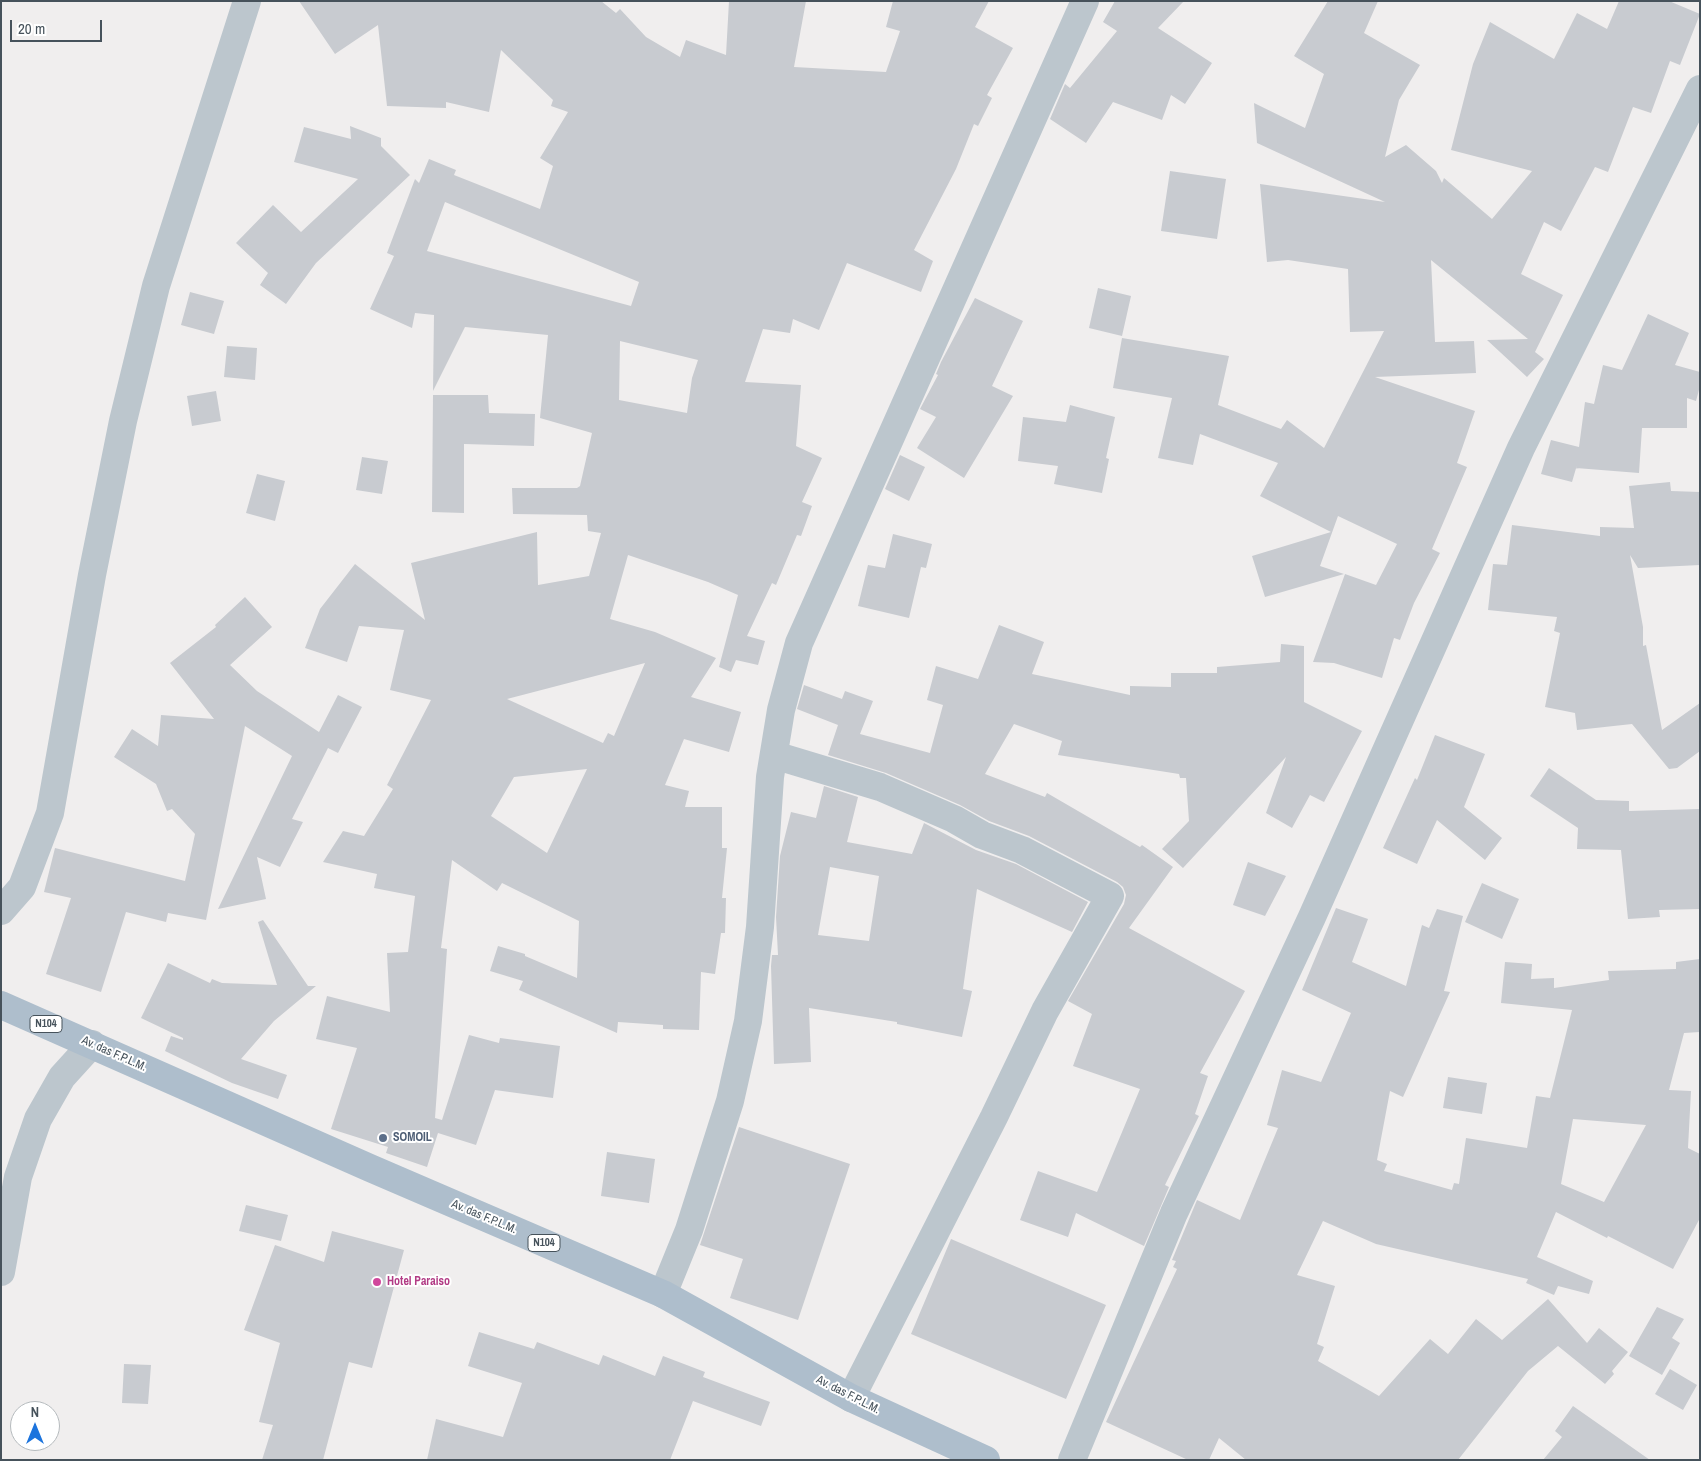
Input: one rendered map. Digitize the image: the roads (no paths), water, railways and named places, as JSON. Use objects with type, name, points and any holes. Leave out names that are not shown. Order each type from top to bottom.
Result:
[{"type":"main road","name":"Av. das F.P.L.M.","points":[[1,1005],[370,1168],[663,1294],[851,1398],[986,1460]]},
{"type":"street","points":[[1,911],[22,887],[50,814],[92,575],[126,412],[156,286],[247,1]]},
{"type":"street","points":[[663,1294],[689,1230],[730,1101],[748,1021],[760,927],[770,777],[781,710],[799,643],[1084,1]]},
{"type":"street","points":[[1072,1460],[1174,1213],[1312,917],[1521,448],[1700,89]]},
{"type":"street","points":[[774,755],[880,787],[954,819],[982,835],[1022,850],[1110,896],[1045,1010],[994,1117],[851,1398]]},
{"type":"street","points":[[1,1272],[18,1178],[38,1119],[62,1077],[92,1044]]},
{"type":"place","name":"SOMOIL","points":[[383,1138]]},
{"type":"place","name":"Hotel Paraiso","points":[[377,1282]]}]
